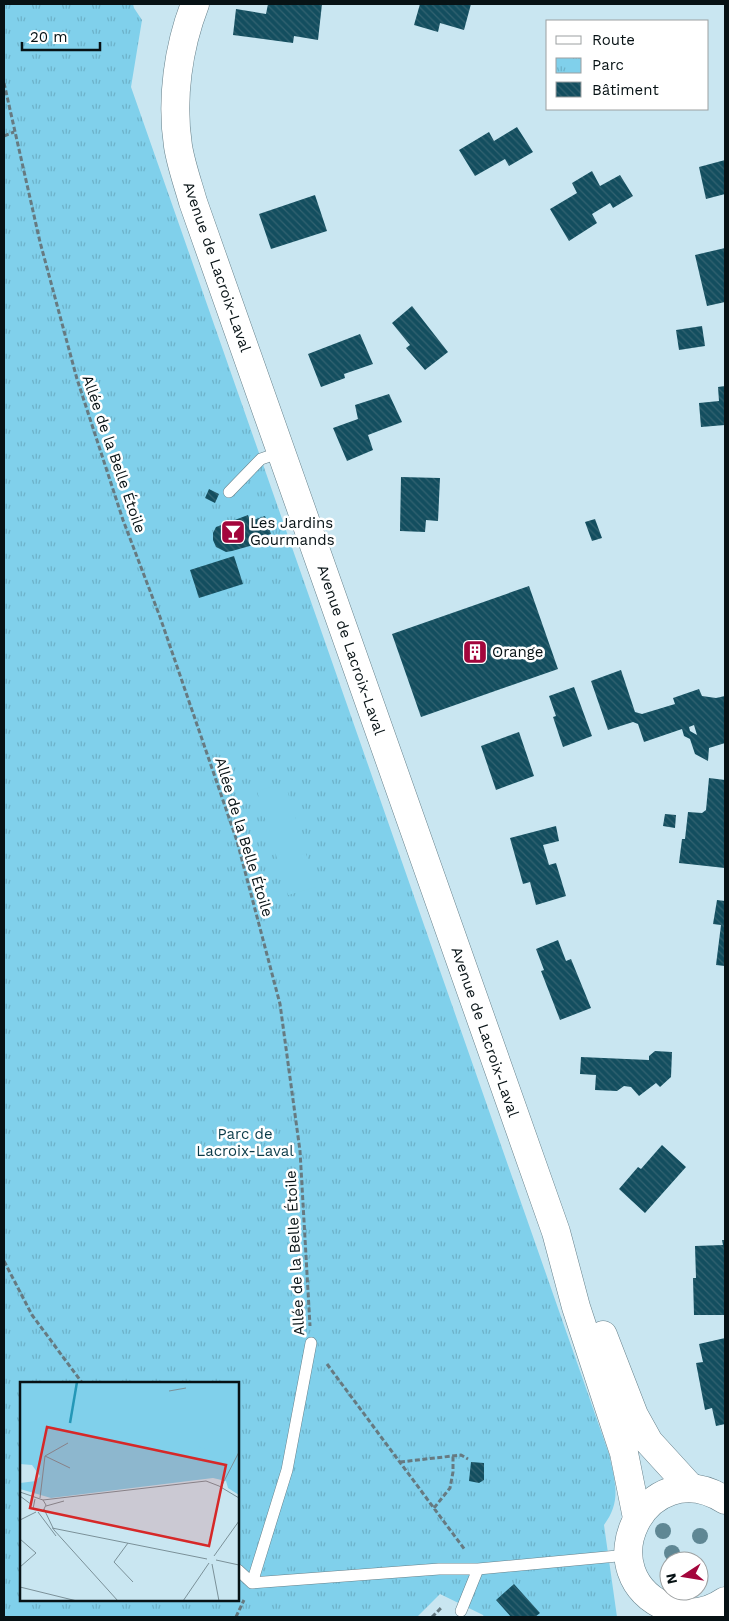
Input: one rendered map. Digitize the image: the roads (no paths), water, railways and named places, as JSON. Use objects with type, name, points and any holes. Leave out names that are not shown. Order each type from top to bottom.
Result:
[{"type":"street","name":"Avenue de Lacroix-Laval","points":[[196,4],[189,21],[175,89],[178,146],[193,202],[556,1232],[576,1307],[624,1453],[637,1518]]},
{"type":"street","name":"Avenue de Lacroix-Laval","points":[[556,1232],[590,1304],[634,1415],[649,1442],[714,1492]]},
{"type":"street","points":[[713,1609],[678,1612],[658,1604],[642,1589],[635,1579],[628,1555],[628,1542],[637,1518],[647,1505],[660,1496],[675,1490],[714,1492]]},
{"type":"street","points":[[642,1589],[643,1617]]},
{"type":"lane","points":[[229,492],[262,459],[282,452]]},
{"type":"lane","points":[[252,1583],[286,1470],[310,1342]]},
{"type":"lane","points":[[239,1571],[252,1583],[439,1569],[478,1569],[628,1555]]},
{"type":"lane","points":[[461,1611],[478,1569]]},
{"type":"place","name":"Les Jardins Gourmands","points":[[233,532]]},
{"type":"place","name":"Orange","points":[[475,652]]},
{"type":"park label","name":"Parc de Lacroix-Laval","points":[[245,1142]]}]
